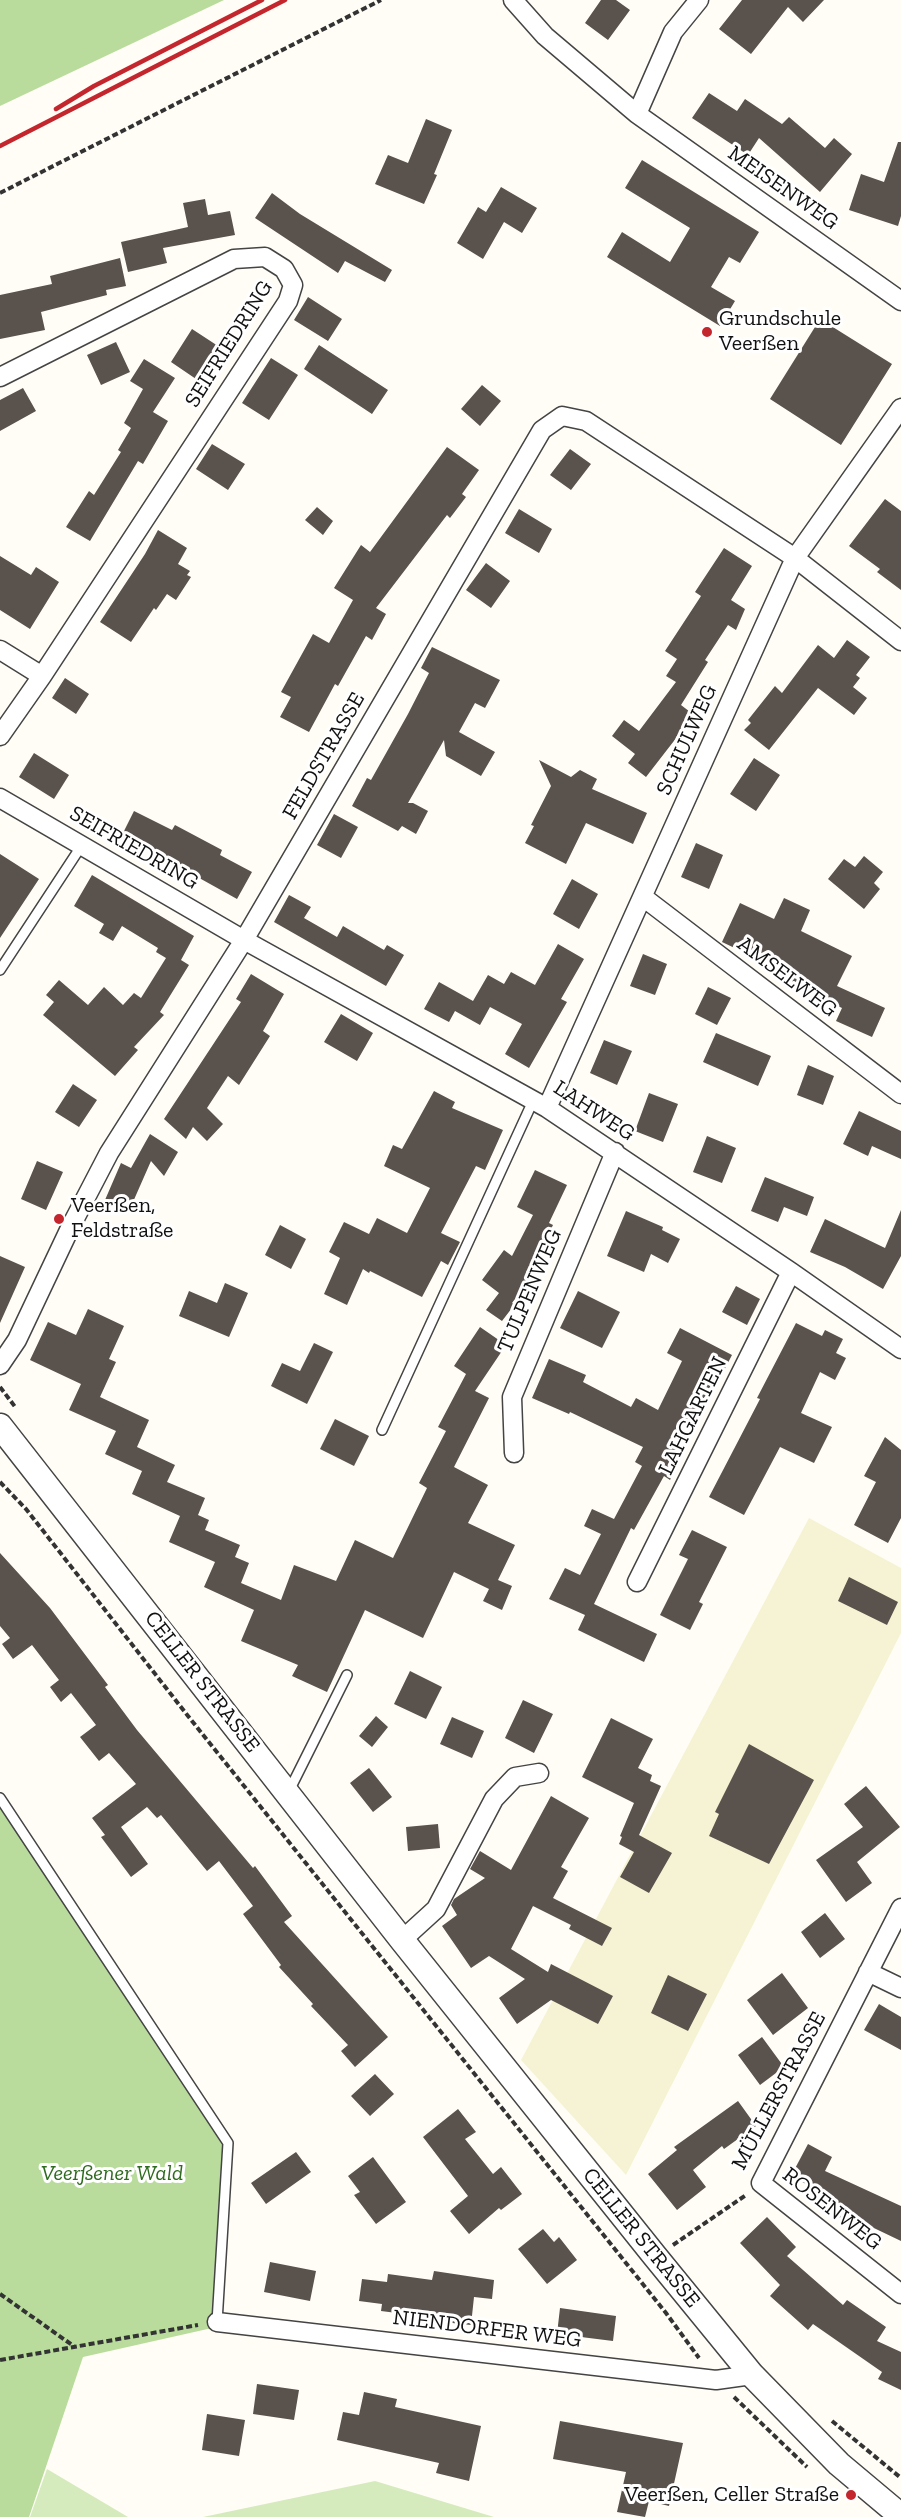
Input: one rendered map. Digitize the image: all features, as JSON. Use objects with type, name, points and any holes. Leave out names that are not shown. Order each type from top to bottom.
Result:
[{"type":"street","name":"MEISENWEG","points":[[513,0],[545,36],[637,114],[901,301]]},
{"type":"street","points":[[637,114],[673,32],[699,0]]},
{"type":"street","name":"SEIFRIEDRING","points":[[0,377],[234,259],[265,257],[284,269],[293,285],[288,301],[42,676],[0,736]]},
{"type":"street","name":"SCHULWEG","points":[[540,1104],[643,897],[795,558],[901,408]]},
{"type":"street","name":"FELDSTRASSE","points":[[0,1365],[17,1340],[71,1226],[109,1153],[244,940],[542,430],[561,416],[586,421],[795,558],[901,641]]},
{"type":"street","points":[[0,650],[42,676]]},
{"type":"street","name":"SEIFRIEDRING","points":[[0,798],[244,940]]},
{"type":"street","name":"AMSELWEG","points":[[643,897],[901,1094]]},
{"type":"street","name":"LAHWEG","points":[[244,940],[540,1104],[615,1152],[901,1349]]},
{"type":"street","name":"TULPENWEG","points":[[514,1453],[512,1397],[615,1152]]},
{"type":"street","name":"LAHGARTEN","points":[[637,1582],[791,1272]]},
{"type":"street","name":"CELLER STRASSE","points":[[0,1426],[289,1792],[402,1940],[752,2375],[839,2464],[901,2516]]},
{"type":"street","points":[[402,1940],[436,1909],[494,1799],[515,1777],[539,1773]]},
{"type":"street","name":"MÜLLERSTRASSE","points":[[761,2183],[901,1908]]},
{"type":"street","points":[[868,1972],[901,1988]]},
{"type":"street","name":"ROSENWEG","points":[[761,2183],[901,2294]]},
{"type":"street","name":"NIENDORFER WEG","points":[[217,2322],[716,2380],[752,2375]]},
{"type":"lane","points":[[0,970],[82,845]]},
{"type":"lane","points":[[382,1430],[540,1104]]},
{"type":"lane","points":[[289,1792],[347,1675]]},
{"type":"lane","points":[[0,1798],[228,2143],[217,2322]]},
{"type":"path","points":[[0,193],[381,0]]},
{"type":"path","points":[[0,1482],[26,1509],[188,1716],[658,2303],[716,2380],[814,2474]]},
{"type":"path","name":"MÜLLERSTRASSE","points":[[654,2255],[725,2211],[761,2183]]},
{"type":"path","points":[[0,2294],[75,2347]]},
{"type":"path","points":[[0,2360],[217,2322]]},
{"type":"shaded area","points":[[809,1518],[901,1568],[901,1633],[626,2175],[521,2060]]},
{"type":"green space","points":[[0,0],[224,0],[0,106]]},
{"type":"green space","name":"Veerßener Wald","points":[[0,1801],[228,2143],[212,2328],[83,2357],[29,2517],[0,2517]]},
{"type":"green space","points":[[47,2469],[128,2517],[30,2517]]},
{"type":"green space","points":[[375,2481],[494,2517],[203,2517]]},
{"type":"building","points":[[601,0],[616,0],[630,10],[608,40],[585,23]]},
{"type":"building","points":[[742,0],[824,0],[803,22],[788,7],[751,54],[719,29]]},
{"type":"building","points":[[709,93],[737,111],[745,99],[782,124],[789,117],[825,148],[834,138],[852,154],[820,192],[759,138],[748,155],[692,118]]},
{"type":"building","points":[[426,119],[452,130],[434,174],[437,175],[424,204],[375,184],[388,155],[408,163]]},
{"type":"building","points":[[898,142],[901,142],[901,216],[898,226],[849,210],[861,174],[884,182]]},
{"type":"building","points":[[642,160],[759,232],[740,263],[729,257],[711,287],[735,301],[720,326],[607,257],[622,232],[670,262],[690,228],[625,188]]},
{"type":"building","points":[[501,187],[537,208],[522,233],[504,222],[483,259],[457,243],[478,207],[486,212]]},
{"type":"building","points":[[272,193],[300,214],[392,270],[385,282],[345,261],[338,273],[255,218]]},
{"type":"building","points":[[205,199],[208,215],[230,211],[235,235],[163,248],[167,263],[128,272],[121,242],[188,227],[183,203]]},
{"type":"building","points":[[120,258],[126,286],[106,290],[107,295],[41,312],[45,330],[0,339],[0,295],[52,284],[50,276]]},
{"type":"building","points":[[308,297],[342,319],[328,341],[294,320]]},
{"type":"building","points":[[820,319],[892,364],[841,445],[770,399]]},
{"type":"building","points":[[192,329],[218,346],[196,379],[171,362]]},
{"type":"building","points":[[116,342],[130,372],[101,385],[87,355]]},
{"type":"building","points":[[319,345],[388,390],[372,414],[304,369]]},
{"type":"building","points":[[271,358],[298,375],[269,420],[242,403]]},
{"type":"building","points":[[144,359],[175,378],[153,412],[168,421],[143,464],[138,461],[90,541],[66,527],[89,491],[94,495],[121,452],[118,450],[131,428],[124,423],[143,389],[130,381]]},
{"type":"building","points":[[482,385],[501,401],[480,426],[461,409]]},
{"type":"building","points":[[23,388],[36,411],[0,431],[0,400]]},
{"type":"building","points":[[212,444],[245,464],[228,490],[196,469]]},
{"type":"building","points":[[447,447],[479,470],[462,494],[466,497],[450,518],[447,515],[376,608],[386,614],[372,640],[366,636],[338,686],[335,684],[309,732],[280,717],[291,697],[281,692],[313,634],[329,643],[353,600],[334,588],[361,545],[370,552]]},
{"type":"building","points":[[570,449],[591,464],[571,490],[550,475]]},
{"type":"building","points":[[885,499],[901,511],[901,590],[877,572],[880,569],[849,546]]},
{"type":"building","points":[[317,507],[333,521],[323,535],[305,520]]},
{"type":"building","points":[[519,509],[552,529],[539,553],[505,533]]},
{"type":"building","points":[[158,530],[187,548],[178,564],[190,571],[187,575],[191,577],[176,600],[167,594],[156,610],[154,608],[131,642],[100,622],[145,554]]},
{"type":"building","points":[[724,548],[752,566],[731,600],[745,609],[736,630],[728,625],[705,660],[708,662],[681,705],[694,715],[646,777],[628,763],[635,754],[612,736],[624,720],[639,731],[676,682],[666,676],[677,659],[665,651],[701,596],[695,592]]},
{"type":"building","points":[[0,556],[31,575],[36,567],[59,582],[30,629],[0,610]]},
{"type":"building","points":[[486,563],[510,581],[491,608],[466,590]]},
{"type":"building","points":[[847,640],[870,657],[856,675],[860,678],[853,687],[867,698],[854,715],[818,688],[769,750],[744,730],[751,723],[748,720],[775,686],[782,693],[818,645],[834,658]]},
{"type":"building","points":[[432,647],[500,680],[485,708],[475,703],[459,732],[495,752],[481,776],[446,756],[444,740],[408,803],[413,803],[428,811],[416,834],[402,826],[398,831],[352,806],[367,778],[371,780],[429,673],[421,668]]},
{"type":"building","points":[[65,678],[89,694],[76,714],[52,698]]},
{"type":"building","points":[[34,753],[69,775],[54,799],[19,777]]},
{"type":"building","points":[[754,758],[780,775],[756,811],[730,794]]},
{"type":"building","points":[[539,760],[571,777],[580,770],[597,779],[592,789],[647,813],[633,844],[586,823],[566,864],[525,843],[534,826],[531,825],[551,786]]},
{"type":"building","points":[[134,811],[172,830],[175,825],[222,850],[220,855],[252,872],[237,899],[122,835]]},
{"type":"building","points":[[334,814],[358,827],[341,858],[317,845]]},
{"type":"building","points":[[696,843],[723,855],[709,889],[681,877]]},
{"type":"building","points":[[0,854],[39,879],[0,938]]},
{"type":"building","points":[[864,856],[883,872],[874,883],[880,889],[864,909],[828,879],[844,859],[855,867]]},
{"type":"building","points":[[92,875],[194,936],[181,960],[189,965],[160,1012],[164,1015],[134,1047],[138,1050],[115,1076],[43,1015],[54,1002],[46,995],[59,980],[88,1005],[104,987],[123,1005],[134,993],[141,998],[166,958],[156,952],[158,948],[122,926],[113,941],[99,933],[104,924],[74,906]]},
{"type":"building","points":[[572,879],[598,894],[579,929],[553,914]]},
{"type":"building","points":[[289,895],[311,907],[304,918],[337,937],[343,926],[384,950],[387,945],[404,955],[386,986],[274,922]]},
{"type":"building","points":[[784,898],[810,910],[801,931],[852,956],[837,986],[885,1008],[872,1037],[836,1021],[842,1008],[778,977],[781,970],[722,942],[740,903],[774,919]]},
{"type":"building","points":[[558,944],[584,959],[561,999],[567,1002],[529,1068],[505,1054],[522,1024],[490,1007],[480,1025],[455,1011],[449,1022],[424,1009],[439,982],[473,1001],[488,975],[504,984],[511,972],[535,985]]},
{"type":"building","points":[[643,954],[667,964],[655,995],[630,986]]},
{"type":"building","points":[[251,974],[284,994],[263,1031],[270,1036],[239,1085],[228,1076],[207,1108],[223,1124],[207,1141],[193,1127],[186,1139],[164,1119],[241,1002],[236,999]]},
{"type":"building","points":[[708,987],[731,998],[717,1025],[695,1014]]},
{"type":"building","points":[[341,1014],[373,1033],[357,1061],[324,1042]]},
{"type":"building","points":[[716,1033],[771,1056],[758,1086],[703,1062]]},
{"type":"building","points":[[604,1040],[632,1051],[617,1085],[590,1073]]},
{"type":"building","points":[[808,1065],[834,1076],[823,1105],[797,1095]]},
{"type":"building","points":[[73,1084],[97,1100],[79,1127],[55,1112]]},
{"type":"building","points":[[434,1091],[455,1102],[452,1108],[503,1130],[485,1170],[476,1166],[441,1233],[460,1242],[448,1265],[441,1261],[422,1297],[363,1269],[347,1305],[324,1294],[340,1258],[329,1252],[344,1222],[369,1234],[377,1218],[407,1233],[430,1188],[384,1166],[393,1145],[402,1149]]},
{"type":"building","points":[[649,1093],[678,1104],[663,1142],[635,1131]]},
{"type":"building","points":[[859,1111],[901,1131],[901,1159],[872,1146],[868,1156],[843,1144]]},
{"type":"building","points":[[150,1134],[178,1152],[164,1176],[151,1161],[129,1211],[105,1200],[121,1163],[131,1168]]},
{"type":"building","points":[[707,1136],[736,1148],[722,1183],[693,1172]]},
{"type":"building","points":[[37,1161],[63,1172],[46,1210],[21,1199]]},
{"type":"building","points":[[535,1170],[567,1185],[549,1223],[553,1225],[531,1269],[535,1272],[502,1321],[486,1310],[499,1293],[482,1280],[504,1250],[512,1256],[533,1215],[517,1207]]},
{"type":"building","points":[[765,1177],[814,1197],[807,1216],[784,1207],[778,1222],[751,1211]]},
{"type":"building","points":[[901,1210],[901,1256],[883,1289],[845,1267],[810,1252],[825,1219],[885,1248]]},
{"type":"building","points":[[626,1211],[663,1227],[662,1230],[680,1239],[668,1263],[651,1254],[644,1272],[607,1256]]},
{"type":"building","points":[[280,1225],[306,1239],[291,1269],[265,1255]]},
{"type":"building","points":[[0,1256],[25,1267],[0,1323]]},
{"type":"building","points":[[225,1283],[248,1293],[229,1337],[179,1316],[189,1291],[217,1303]]},
{"type":"building","points":[[736,1286],[760,1299],[747,1325],[722,1312]]},
{"type":"building","points":[[578,1291],[620,1312],[602,1348],[560,1328]]},
{"type":"building","points":[[88,1309],[124,1326],[109,1359],[116,1362],[100,1397],[149,1420],[137,1447],[175,1465],[167,1482],[205,1498],[198,1515],[209,1520],[205,1530],[240,1545],[235,1557],[249,1563],[241,1583],[281,1600],[294,1565],[336,1581],[355,1540],[393,1558],[427,1488],[419,1483],[446,1431],[438,1427],[466,1374],[454,1366],[480,1327],[506,1345],[475,1391],[489,1398],[454,1467],[488,1485],[468,1523],[515,1545],[498,1580],[512,1586],[502,1610],[483,1601],[489,1589],[454,1572],[423,1638],[365,1610],[327,1692],[292,1676],[298,1665],[241,1641],[254,1610],[204,1587],[215,1562],[169,1542],[180,1516],[132,1494],[142,1471],[105,1454],[116,1431],[69,1410],[81,1384],[30,1360],[48,1322],[76,1335]]},
{"type":"building","points":[[796,1323],[822,1336],[825,1330],[843,1339],[836,1353],[846,1358],[835,1380],[820,1372],[801,1413],[832,1427],[814,1463],[780,1447],[744,1515],[709,1497]]},
{"type":"building","points":[[680,1328],[732,1355],[670,1480],[664,1476],[634,1530],[631,1528],[594,1604],[657,1634],[644,1662],[578,1630],[585,1615],[549,1599],[565,1568],[580,1575],[601,1534],[584,1526],[592,1509],[614,1519],[642,1466],[635,1462],[643,1447],[570,1412],[569,1414],[532,1398],[549,1359],[586,1375],[583,1382],[631,1407],[636,1398],[658,1410],[682,1361],[667,1353]]},
{"type":"building","points":[[314,1343],[333,1352],[307,1404],[271,1386],[282,1363],[300,1371]]},
{"type":"building","points":[[335,1419],[369,1436],[354,1466],[320,1449]]},
{"type":"building","points":[[885,1437],[901,1450],[901,1518],[888,1543],[854,1525],[876,1482],[864,1476]]},
{"type":"building","points":[[692,1530],[727,1547],[699,1602],[703,1604],[690,1630],[660,1615],[688,1559],[679,1555]]},
{"type":"building","points":[[0,1553],[50,1608],[108,1685],[105,1687],[137,1730],[253,1868],[255,1866],[292,1916],[284,1922],[388,2037],[355,2067],[341,2051],[348,2045],[311,2006],[313,2004],[279,1967],[281,1965],[243,1914],[253,1906],[219,1861],[207,1871],[161,1815],[157,1818],[147,1807],[121,1827],[148,1864],[131,1877],[101,1837],[105,1835],[92,1818],[136,1784],[109,1753],[99,1761],[80,1737],[96,1725],[71,1693],[61,1702],[50,1687],[59,1680],[32,1645],[13,1659],[2,1644],[10,1638],[0,1626]]},
{"type":"building","points":[[849,1577],[898,1602],[887,1625],[838,1601]]},
{"type":"building","points":[[410,1671],[442,1687],[426,1719],[394,1704]]},
{"type":"building","points":[[523,1700],[553,1714],[534,1753],[505,1738]]},
{"type":"building","points":[[376,1716],[388,1727],[372,1747],[359,1736]]},
{"type":"building","points":[[452,1717],[484,1731],[472,1758],[440,1744]]},
{"type":"building","points":[[611,1718],[653,1739],[638,1768],[652,1775],[650,1781],[661,1786],[639,1835],[672,1853],[649,1893],[620,1877],[634,1852],[619,1844],[622,1837],[620,1836],[634,1803],[582,1777]]},
{"type":"building","points":[[749,1744],[814,1780],[769,1864],[709,1836],[719,1814],[715,1812]]},
{"type":"building","points":[[369,1768],[392,1797],[373,1812],[350,1783]]},
{"type":"building","points":[[866,1786],[900,1827],[857,1862],[872,1883],[846,1902],[816,1860],[863,1827],[844,1804]]},
{"type":"building","points":[[551,1796],[589,1818],[561,1867],[568,1871],[553,1898],[612,1928],[602,1946],[569,1929],[571,1925],[533,1906],[511,1949],[548,1972],[551,1964],[613,1996],[598,2024],[551,2000],[517,2024],[499,1998],[525,1979],[489,1956],[471,1968],[442,1926],[457,1915],[451,1905],[454,1899],[485,1878],[470,1869],[480,1851],[511,1870]]},
{"type":"building","points":[[438,1824],[440,1848],[408,1851],[406,1827]]},
{"type":"building","points":[[825,1913],[845,1939],[820,1958],[801,1932]]},
{"type":"building","points":[[782,1973],[808,2008],[773,2035],[747,2000]]},
{"type":"building","points":[[668,1975],[707,1994],[688,2031],[651,2013]]},
{"type":"building","points":[[879,2004],[901,2017],[901,2050],[864,2030]]},
{"type":"building","points":[[762,2037],[784,2067],[760,2085],[738,2055]]},
{"type":"building","points":[[375,2074],[394,2094],[370,2116],[351,2096]]},
{"type":"building","points":[[738,2101],[756,2126],[724,2149],[722,2146],[693,2170],[706,2187],[677,2210],[648,2174],[677,2150],[674,2147]]},
{"type":"building","points":[[458,2109],[476,2132],[465,2139],[493,2174],[501,2167],[522,2194],[501,2210],[499,2208],[469,2234],[450,2211],[468,2196],[423,2137]]},
{"type":"building","points":[[808,2144],[832,2157],[825,2171],[901,2206],[901,2241],[853,2218],[851,2222],[824,2211],[831,2197],[791,2176]]},
{"type":"building","points":[[296,2152],[311,2172],[266,2204],[251,2183]]},
{"type":"building","points":[[373,2157],[406,2202],[376,2224],[354,2195],[360,2192],[348,2176]]},
{"type":"building","points":[[767,2217],[796,2247],[787,2256],[843,2305],[847,2300],[886,2327],[877,2341],[901,2352],[901,2390],[878,2379],[882,2372],[813,2324],[808,2330],[770,2296],[780,2285],[740,2243]]},
{"type":"building","points":[[543,2229],[554,2242],[559,2237],[577,2260],[547,2284],[518,2249]]},
{"type":"building","points":[[270,2262],[316,2271],[310,2301],[264,2292]]},
{"type":"building","points":[[434,2271],[494,2280],[492,2299],[474,2297],[471,2325],[381,2311],[382,2304],[359,2301],[362,2279],[387,2282],[388,2274],[432,2280]]},
{"type":"building","points":[[560,2308],[616,2316],[613,2341],[557,2334]]},
{"type":"building","points":[[257,2384],[299,2390],[294,2420],[253,2414]]},
{"type":"building","points":[[364,2392],[397,2399],[395,2407],[481,2426],[469,2481],[436,2473],[439,2463],[337,2440],[343,2412],[359,2415]]},
{"type":"building","points":[[207,2414],[245,2420],[239,2456],[202,2450]]},
{"type":"building","points":[[560,2421],[683,2443],[669,2506],[649,2501],[645,2517],[617,2512],[626,2472],[553,2459]]},
{"type":"railway","points":[[56,109],[94,86],[262,0]]},
{"type":"railway","points":[[0,146],[285,0]]},
{"type":"place","name":"Grundschule Veerßen","points":[[707,332]]},
{"type":"place","name":"Veerßen, Feldstraße","points":[[59,1219]]},
{"type":"place","name":"Veerßen, Celler Straße","points":[[851,2495]]}]
